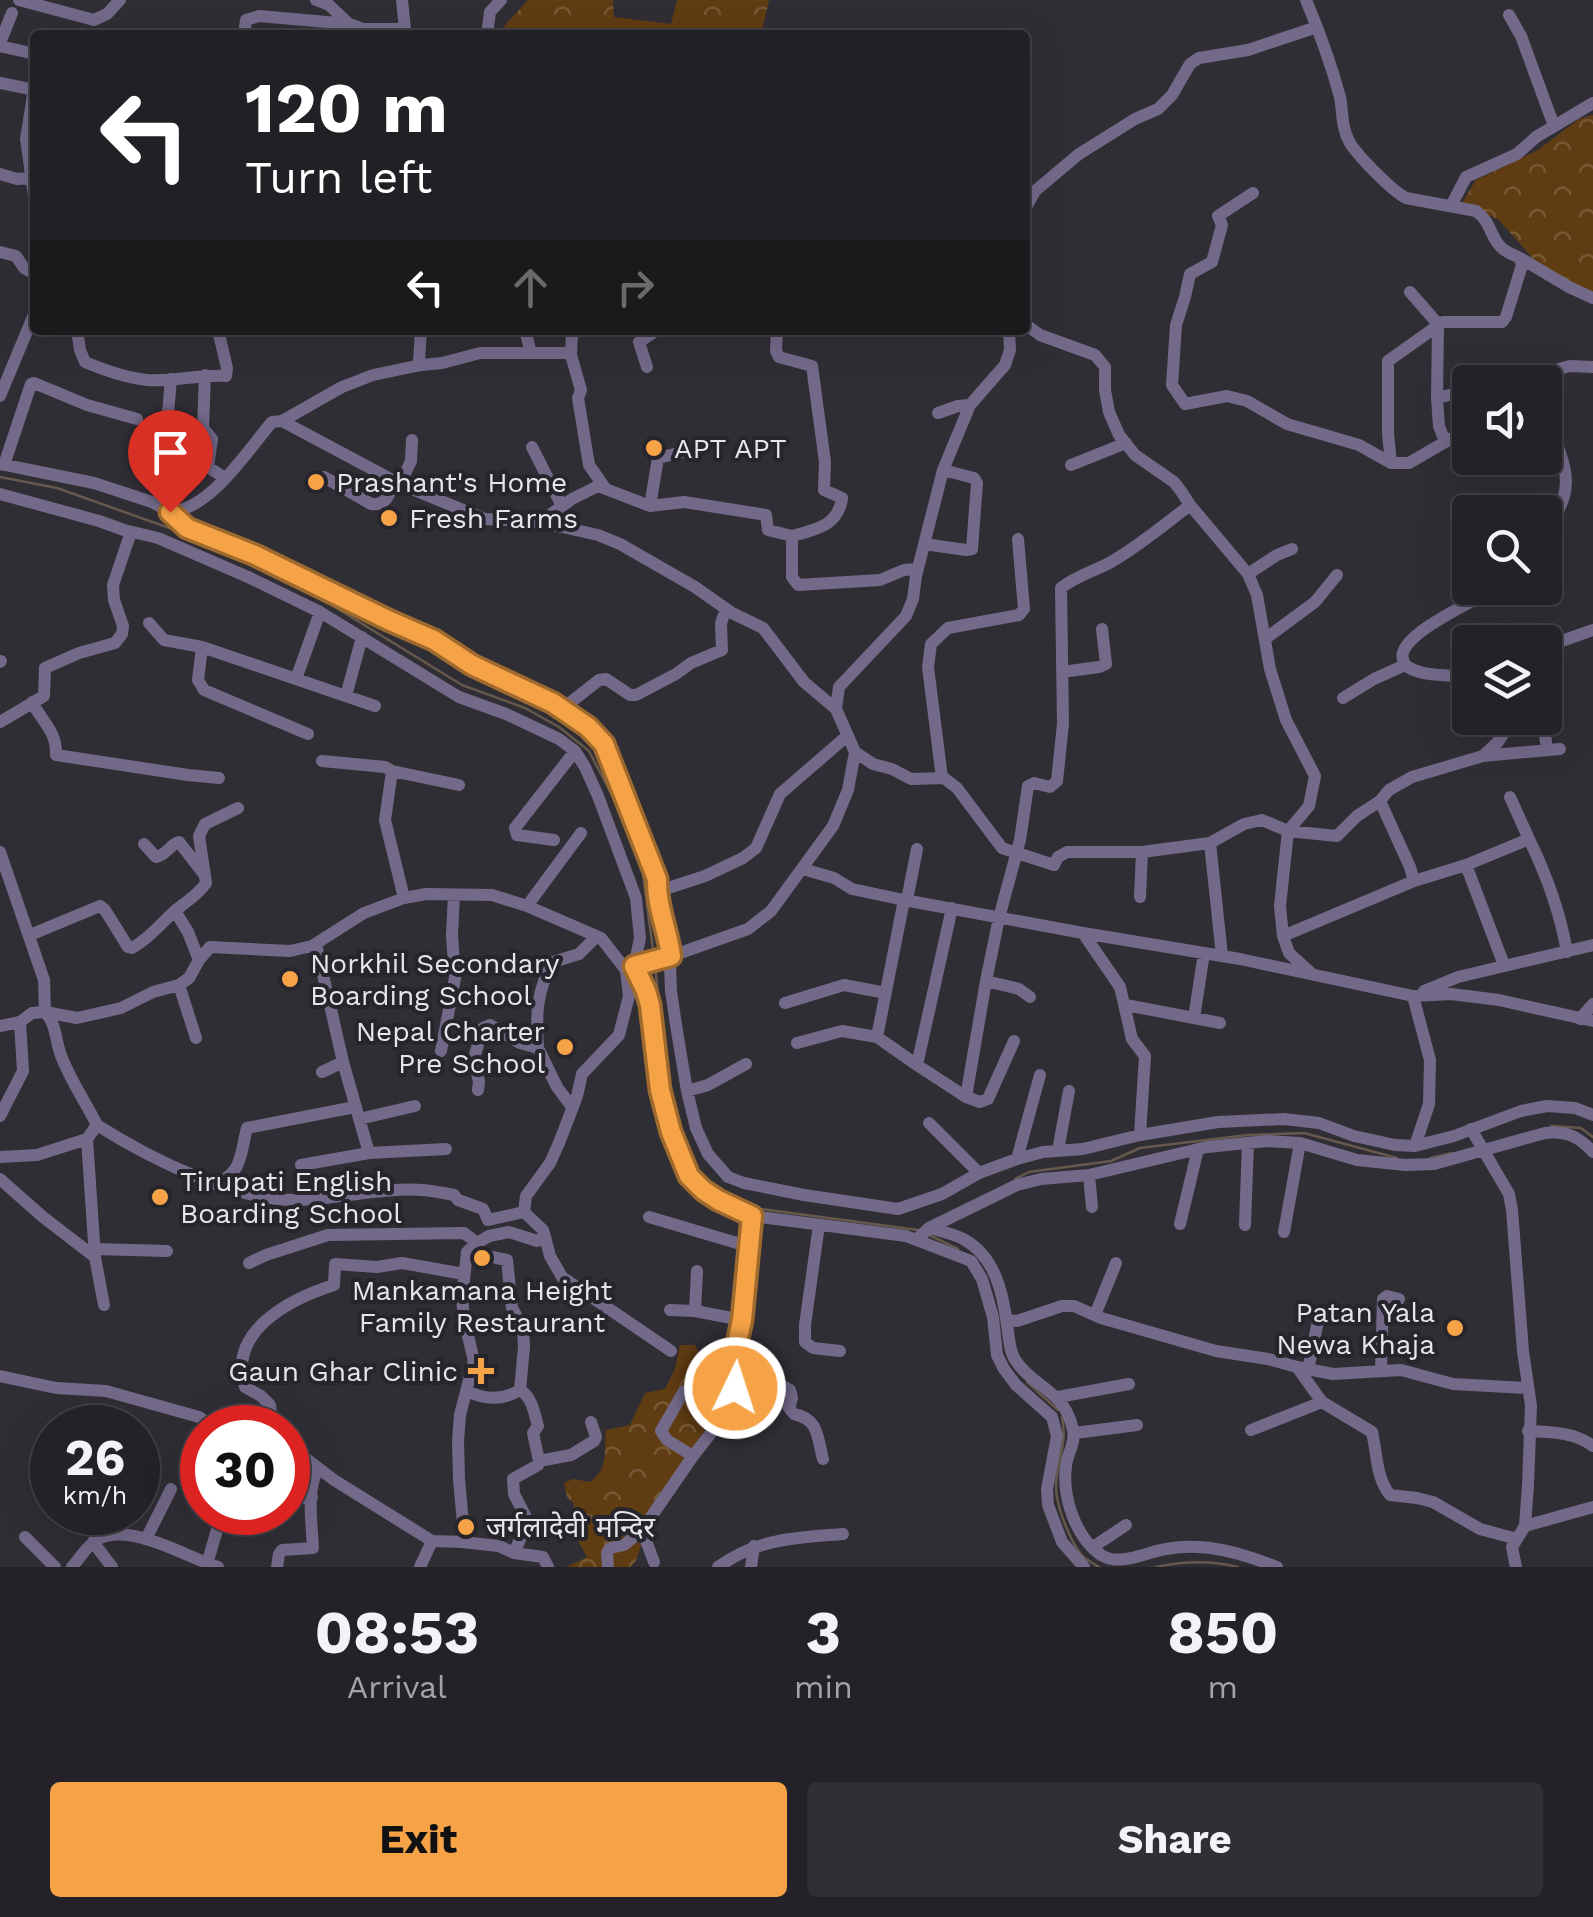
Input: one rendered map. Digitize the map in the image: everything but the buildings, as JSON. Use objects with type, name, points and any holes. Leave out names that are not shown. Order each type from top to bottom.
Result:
[{"type":"street","points":[[19,0],[87,19],[108,14],[120,0]]},
{"type":"street","points":[[51,0],[66,12]]},
{"type":"street","points":[[316,0],[363,30],[405,29],[402,0]]},
{"type":"street","points":[[488,30],[490,12],[500,0]]},
{"type":"street","points":[[1306,0],[1340,99],[1350,142],[1397,193],[1415,201],[1469,208],[1485,217],[1502,249],[1593,298]]},
{"type":"street","points":[[12,13],[0,45],[30,53]]},
{"type":"street","points":[[1509,15],[1521,36],[1554,126]]},
{"type":"street","points":[[245,30],[246,20],[251,17],[349,24]]},
{"type":"street","points":[[1030,201],[1079,154],[1158,108],[1172,95],[1190,64],[1199,58],[1248,50],[1317,27]]},
{"type":"street","points":[[0,83],[30,89]]},
{"type":"street","points":[[1450,206],[1466,177],[1517,154],[1536,137],[1593,103]]},
{"type":"street","points":[[30,117],[26,139],[30,170]]},
{"type":"street","points":[[0,174],[30,178]]},
{"type":"street","points":[[1253,193],[1218,216],[1222,225],[1212,262],[1190,274],[1176,325],[1172,385],[1185,404],[1227,396],[1247,401],[1287,424],[1359,445],[1391,463],[1409,463],[1452,438]]},
{"type":"street","points":[[0,252],[16,256],[30,271]]},
{"type":"street","points":[[1391,463],[1388,362],[1438,324],[1502,322],[1522,265],[1520,258]]},
{"type":"street","points":[[1410,292],[1438,324],[1437,398],[1444,442]]},
{"type":"street","points":[[0,396],[30,324]]},
{"type":"street","points":[[1030,327],[1100,359],[1109,412],[1126,443],[1135,455],[1174,482],[1248,574],[1257,595],[1270,670],[1286,720],[1315,776],[1308,806],[1288,831],[1280,906],[1282,936],[1289,953],[1312,973]]},
{"type":"street","points":[[78,335],[86,362],[145,380],[205,374],[226,376],[219,335]]},
{"type":"street","points":[[421,335],[421,365]]},
{"type":"street","points":[[526,335],[530,353]]},
{"type":"street","points":[[572,335],[571,355],[581,390],[578,398],[588,465],[604,488]]},
{"type":"street","points":[[646,367],[640,342],[650,335]]},
{"type":"street","points":[[540,522],[598,486],[650,506],[684,502],[766,514],[768,530],[792,536],[819,530],[833,520],[842,498],[824,490],[812,366],[779,358],[777,335]]},
{"type":"street","points":[[836,709],[839,687],[906,616],[942,470],[970,406],[1005,365],[1009,335]]},
{"type":"street","points":[[170,512],[203,500],[272,422],[282,421],[342,387],[373,376],[480,352],[571,355]]},
{"type":"street","points":[[1562,368],[1592,368]]},
{"type":"street","points":[[205,374],[202,428],[212,439],[208,467],[225,478]]},
{"type":"street","points":[[165,447],[171,379]]},
{"type":"street","points":[[137,420],[30,384],[2,465],[94,483],[152,502],[187,528],[255,555],[434,640],[472,665],[562,709],[604,744],[657,879],[656,892],[669,938],[671,991],[696,1128],[708,1154],[728,1176],[804,1195],[898,1210],[1017,1159],[1218,1122],[1284,1119],[1319,1123],[1354,1136],[1415,1146],[1454,1136],[1476,1141],[1563,1132],[1580,1138],[1593,1152]]},
{"type":"street","points":[[1437,398],[1452,394]]},
{"type":"street","points":[[938,413],[970,406]]},
{"type":"street","points":[[282,421],[398,483],[485,519],[540,522],[598,535],[695,587],[726,609],[764,628],[804,682],[836,709],[855,752],[873,764],[892,768],[912,779],[942,778],[957,788],[1002,848],[1054,865],[1058,857],[1068,852],[1142,852],[1210,843],[1244,824],[1262,820],[1288,831],[1336,836],[1389,790],[1412,777],[1482,756],[1554,750],[1547,735]]},
{"type":"street","points":[[324,477],[379,505],[385,502],[411,461],[412,440]]},
{"type":"street","points":[[650,506],[651,459],[682,452],[682,442]]},
{"type":"street","points":[[1071,465],[1126,443]]},
{"type":"street","points":[[532,447],[562,506]]},
{"type":"street","points":[[1562,456],[1566,486],[1562,500]]},
{"type":"street","points":[[924,544],[972,549],[977,483],[974,478],[942,470]]},
{"type":"street","points":[[0,494],[158,538],[320,612],[459,697],[506,714],[559,739],[575,751],[586,767],[636,898],[640,938],[618,1035],[582,1074],[550,1164],[526,1196],[524,1212]]},
{"type":"street","points":[[966,1097],[986,981],[1028,786],[1034,783],[1050,787],[1057,781],[1062,724],[1062,588],[1110,562],[1190,506]]},
{"type":"street","points":[[0,722],[44,696],[45,668],[114,643],[122,634],[113,585],[131,532]]},
{"type":"street","points":[[792,536],[792,577],[798,585],[880,580],[918,569]]},
{"type":"street","points":[[942,778],[928,667],[931,644],[948,628],[1019,615],[1024,609],[1018,539]]},
{"type":"street","points":[[1248,574],[1292,548]]},
{"type":"street","points":[[1265,639],[1315,602],[1337,576]]},
{"type":"street","points":[[1452,674],[1414,672],[1405,666],[1402,654],[1427,627],[1465,605]]},
{"type":"street","points":[[562,709],[598,680],[606,678],[636,695],[722,650],[721,623],[726,609]]},
{"type":"street","points":[[296,679],[320,612]]},
{"type":"street","points":[[148,623],[164,640],[202,647],[375,706]]},
{"type":"street","points":[[1062,672],[1106,664],[1102,629]]},
{"type":"street","points":[[1562,641],[1593,630]]},
{"type":"street","points":[[346,696],[362,636]]},
{"type":"street","points":[[202,647],[198,680],[204,690],[308,734]]},
{"type":"street","points":[[1343,698],[1405,666]]},
{"type":"street","points":[[32,702],[51,730],[56,743],[54,752],[59,756],[219,778]]},
{"type":"street","points":[[1482,756],[1503,735]]},
{"type":"street","points":[[656,892],[705,876],[756,848],[780,794],[847,736]]},
{"type":"street","points":[[554,840],[517,834],[515,828],[575,751]]},
{"type":"street","points":[[634,967],[748,930],[771,911],[833,826],[848,790],[855,752]]},
{"type":"street","points":[[322,761],[385,767],[459,786]]},
{"type":"street","points":[[392,771],[386,820],[404,898]]},
{"type":"street","points":[[1510,797],[1552,891],[1567,952]]},
{"type":"street","points":[[1380,801],[1414,881]]},
{"type":"street","points":[[30,935],[100,906],[128,946],[141,944],[206,883],[200,830],[204,824],[238,808]]},
{"type":"street","points":[[527,906],[581,833]]},
{"type":"street","points":[[1282,936],[1529,839]]},
{"type":"street","points":[[144,844],[156,857],[180,842],[206,876]]},
{"type":"street","points":[[1210,843],[1222,956]]},
{"type":"street","points":[[878,1037],[917,849]]},
{"type":"street","points":[[0,852],[44,980],[44,1012],[52,1020],[66,1068],[97,1125],[120,1140],[214,1184],[269,1198],[297,1200],[421,1190],[454,1195],[483,1210],[488,1220],[524,1212]]},
{"type":"street","points":[[1140,897],[1142,852]]},
{"type":"street","points":[[1466,865],[1504,965]]},
{"type":"street","points":[[803,869],[834,878],[852,889],[1312,973],[1412,996],[1451,994],[1500,1000],[1586,1021],[1593,1004]]},
{"type":"street","points":[[0,1026],[20,1022],[32,1013],[77,1018],[121,1008],[189,978],[210,947],[290,951],[316,944],[364,913],[426,894],[492,894],[597,936],[634,967],[646,991],[660,1090],[671,1132],[689,1176],[703,1190],[752,1216],[906,1236],[971,1262],[982,1279],[993,1317],[997,1355],[1004,1369],[1052,1417],[1058,1436],[1047,1490],[1048,1505],[1062,1542],[1084,1567]]},
{"type":"street","points":[[441,1052],[455,978],[454,895]]},
{"type":"street","points":[[918,1065],[952,908]]},
{"type":"street","points":[[175,911],[198,960]]},
{"type":"street","points":[[1083,933],[1120,987],[1132,1039],[1144,1056],[1140,1135]]},
{"type":"street","points":[[572,1107],[557,1087],[538,1048],[536,1014],[553,962],[579,954],[597,936]]},
{"type":"street","points":[[316,944],[369,1153]]},
{"type":"street","points":[[1412,996],[1458,977],[1593,945]]},
{"type":"street","points":[[1194,1018],[1204,953]]},
{"type":"street","points":[[986,981],[1030,997]]},
{"type":"street","points":[[178,985],[196,1038]]},
{"type":"street","points":[[785,1003],[844,985],[886,992]]},
{"type":"street","points":[[1412,996],[1430,1060],[1429,1104],[1415,1146]]},
{"type":"street","points":[[1126,1005],[1220,1022]]},
{"type":"street","points":[[0,1116],[23,1070],[20,1022]]},
{"type":"street","points":[[478,1090],[474,1058],[483,1028],[490,1025],[538,1048]]},
{"type":"street","points":[[796,1043],[842,1032],[878,1037],[966,1097],[980,1102],[988,1098],[1014,1041]]},
{"type":"street","points":[[322,1072],[343,1062]]},
{"type":"street","points":[[687,1091],[746,1064]]},
{"type":"street","points":[[1017,1159],[1040,1075]]},
{"type":"street","points":[[1058,1150],[1069,1091]]},
{"type":"street","points":[[214,1184],[226,1180],[237,1167],[246,1128],[415,1106]]},
{"type":"street","points":[[917,1240],[929,1228],[1017,1185],[1041,1179],[1088,1175],[1248,1143],[1300,1142],[1357,1160],[1405,1166],[1434,1164],[1521,1111],[1547,1106],[1575,1108],[1593,1115]]},
{"type":"street","points":[[929,1123],[979,1173]]},
{"type":"street","points":[[0,1157],[37,1156],[87,1139],[97,1125]]},
{"type":"street","points":[[87,1139],[95,1253],[104,1304]]},
{"type":"street","points":[[1476,1141],[1509,1194],[1512,1210],[1530,1406],[1524,1526],[1512,1547],[1516,1567]]},
{"type":"street","points":[[1284,1232],[1300,1142]]},
{"type":"street","points":[[1244,1226],[1248,1143]]},
{"type":"street","points":[[302,1165],[369,1153],[446,1149]]},
{"type":"street","points":[[1180,1224],[1198,1150]]},
{"type":"street","points":[[1088,1175],[1092,1207]]},
{"type":"street","points":[[0,1179],[43,1217],[95,1253],[167,1251]]},
{"type":"street","points":[[524,1212],[543,1230],[550,1256],[562,1277],[671,1351]]},
{"type":"street","points":[[608,1567],[610,1548],[624,1545],[642,1530],[734,1405],[734,1357],[742,1320],[752,1216]]},
{"type":"street","points":[[649,1217],[747,1246]]},
{"type":"street","points":[[819,1226],[806,1342],[814,1348],[840,1351]]},
{"type":"street","points":[[929,1228],[963,1238],[991,1263],[1014,1359],[1058,1397],[1074,1434],[1066,1462],[1072,1514],[1082,1536],[1101,1556],[1130,1559],[1165,1549],[1206,1546],[1277,1567]]},
{"type":"street","points":[[462,1542],[458,1441],[474,1361],[464,1319],[464,1274],[472,1248],[489,1236],[509,1232],[537,1241],[545,1237]]},
{"type":"street","points":[[249,1264],[328,1234],[464,1233],[472,1248],[507,1260],[512,1308],[523,1328],[520,1390]]},
{"type":"street","points":[[270,1405],[245,1387],[242,1376],[247,1343],[294,1300],[334,1285],[334,1264],[377,1267],[402,1262],[464,1274]]},
{"type":"street","points":[[1096,1315],[1116,1263]]},
{"type":"street","points":[[694,1310],[697,1271]]},
{"type":"street","points":[[1381,1370],[1381,1306],[1387,1296],[1399,1299]]},
{"type":"street","points":[[1007,1320],[1017,1321],[1062,1306],[1085,1309],[1216,1351],[1334,1374],[1401,1370],[1452,1384],[1527,1388]]},
{"type":"street","points":[[670,1310],[694,1310],[742,1320]]},
{"type":"street","points":[[1318,1321],[1303,1368],[1322,1402],[1372,1432],[1378,1468],[1390,1495],[1433,1502],[1480,1529],[1517,1539]]},
{"type":"street","points":[[735,1374],[790,1390],[789,1408],[814,1424],[823,1459]]},
{"type":"street","points":[[0,1376],[56,1388],[106,1391],[180,1412]]},
{"type":"street","points":[[1058,1397],[1128,1384]]},
{"type":"street","points":[[467,1391],[482,1398],[497,1398],[520,1390],[528,1394],[534,1412],[538,1465],[513,1479],[514,1494],[528,1521],[514,1552]]},
{"type":"street","points":[[684,1391],[661,1430],[666,1440],[693,1456]]},
{"type":"street","points":[[1251,1430],[1322,1402]]},
{"type":"street","points":[[538,1461],[571,1456],[594,1440],[591,1422]]},
{"type":"street","points":[[1074,1434],[1137,1425]]},
{"type":"street","points":[[1528,1431],[1572,1436],[1593,1446]]},
{"type":"street","points":[[310,1463],[432,1541],[499,1546],[543,1557],[548,1567]]},
{"type":"street","points":[[277,1567],[282,1550],[314,1548],[312,1497],[313,1478],[318,1470]]},
{"type":"street","points":[[146,1539],[171,1490]]},
{"type":"street","points":[[1524,1526],[1593,1507]]},
{"type":"street","points":[[1094,1547],[1126,1525]]},
{"type":"street","points":[[642,1530],[654,1562]]},
{"type":"street","points":[[718,1567],[754,1546],[843,1534]]},
{"type":"street","points":[[72,1567],[93,1542],[115,1535],[136,1535],[204,1564],[215,1535]]},
{"type":"street","points":[[24,1537],[56,1567]]},
{"type":"street","points":[[420,1567],[432,1541]]},
{"type":"street","points":[[93,1542],[112,1567]]},
{"type":"street","points":[[751,1567],[754,1546]]},
{"type":"green space","points":[[528,0],[613,0],[614,17],[671,24],[677,0],[769,0],[762,30],[501,30]]},
{"type":"green space","points":[[1593,115],[1593,295],[1542,269],[1499,220],[1462,203],[1476,180],[1538,150],[1579,119]]},
{"type":"green space","points":[[680,1345],[695,1345],[726,1390],[705,1444],[649,1523],[636,1561],[630,1567],[567,1567],[587,1557],[569,1525],[574,1504],[567,1497],[564,1483],[573,1479],[590,1482],[596,1477],[604,1459],[606,1430],[630,1425],[645,1393],[665,1389],[675,1369]]},
{"type":"waterway","points":[[0,477],[57,488],[203,540]]},
{"type":"waterway","points":[[220,547],[307,590],[462,685],[525,708],[559,727],[589,751],[616,803],[643,874],[654,957]]},
{"type":"waterway","points":[[655,965],[664,1057],[680,1128],[693,1169],[713,1190]]},
{"type":"waterway","points":[[1551,1126],[1581,1128],[1593,1137]]},
{"type":"waterway","points":[[1015,1179],[1029,1172],[1111,1161],[1140,1148],[1248,1135],[1304,1133],[1397,1158]]},
{"type":"waterway","points":[[1430,1158],[1452,1153]]},
{"type":"waterway","points":[[720,1193],[761,1209],[918,1230]]},
{"type":"waterway","points":[[929,1235],[958,1249]]},
{"type":"waterway","points":[[1027,1382],[1058,1410]]},
{"type":"waterway","points":[[1062,1417],[1058,1503],[1076,1547],[1099,1567]]},
{"type":"waterway","points":[[1156,1567],[1197,1562],[1238,1567]]},
{"type":"place","name":"APT APT","points":[[654,448]]},
{"type":"place","name":"Prashant's Home","points":[[316,482]]},
{"type":"place","name":"Fresh Farms","points":[[389,518]]},
{"type":"place","name":"Norkhil Secondary Boarding School","points":[[290,979]]},
{"type":"place","name":"Nepal Charter Pre School","points":[[565,1047]]},
{"type":"place","name":"Tirupati English Boarding School","points":[[160,1197]]},
{"type":"place","name":"Mankamana Height Family Restaurant","points":[[482,1258]]},
{"type":"place","name":"Patan Yala Newa Khaja","points":[[1455,1328]]},
{"type":"place","name":"Gaun Ghar Clinic","points":[[481,1371]]},
{"type":"place","name":"जर्गलादेवी मन्दिर","points":[[466,1527]]},
{"type":"route","points":[[170,512],[187,528],[255,555],[434,640],[472,665],[553,703],[588,727],[604,744],[657,879],[656,892],[669,938],[671,956],[634,966],[650,1005],[660,1090],[671,1132],[694,1182],[718,1200],[752,1216],[742,1320],[734,1357],[735,1388]]}]
